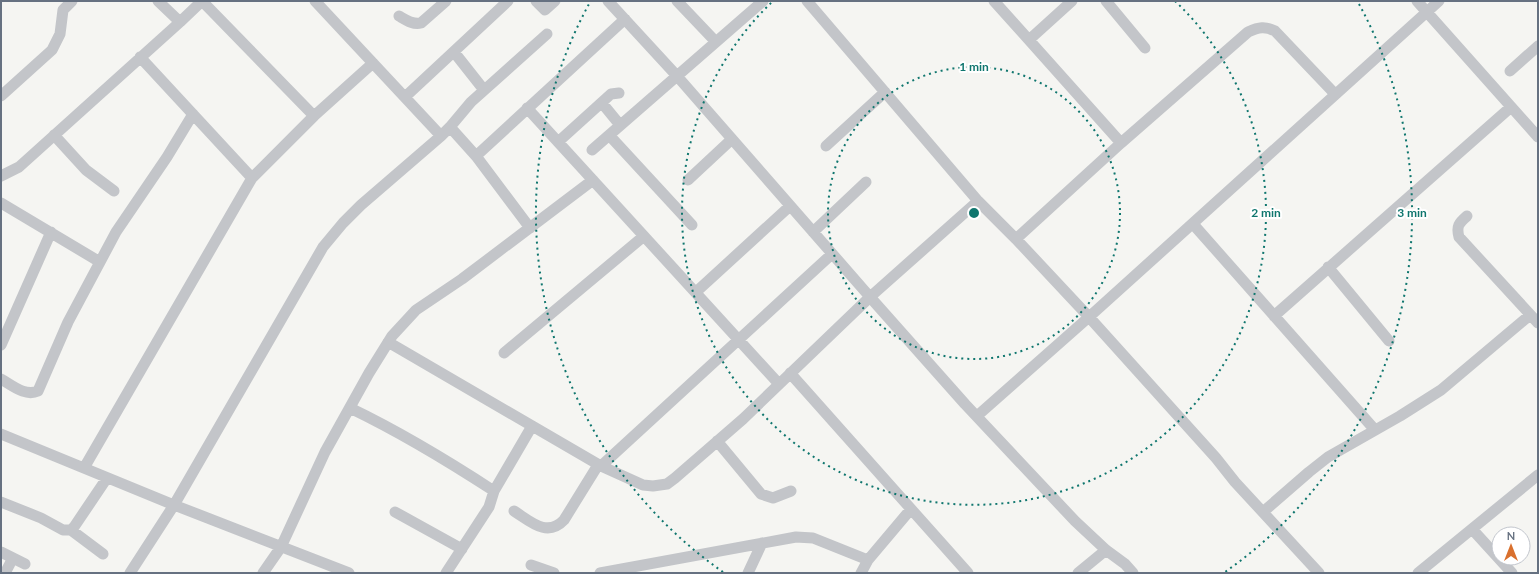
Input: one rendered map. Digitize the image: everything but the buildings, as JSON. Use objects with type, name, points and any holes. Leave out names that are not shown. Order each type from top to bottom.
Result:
[{"type":"street","points":[[1,96],[52,50],[60,34],[63,10],[72,1]]},
{"type":"street","points":[[158,1],[180,22]]},
{"type":"street","points":[[1,176],[19,167],[202,1],[314,116]]},
{"type":"street","points":[[315,1],[441,136]]},
{"type":"street","points":[[399,16],[410,23],[421,23],[446,1]]},
{"type":"street","points":[[405,98],[508,1]]},
{"type":"street","points":[[536,1],[545,10],[555,1]]},
{"type":"street","points":[[608,1],[677,76],[832,254],[977,416],[1075,521],[1106,550],[1125,564],[1133,573]]},
{"type":"street","points":[[677,1],[716,42]]},
{"type":"street","points":[[592,150],[763,1]]},
{"type":"street","points":[[807,1],[978,201],[1090,317],[1320,573]]},
{"type":"street","points":[[994,1],[1030,39],[1121,143]]},
{"type":"street","points":[[1030,39],[1072,1]]},
{"type":"street","points":[[1106,1],[1145,48]]},
{"type":"street","points":[[1417,1],[1538,137]]},
{"type":"street","points":[[977,416],[1090,317],[1439,1]]},
{"type":"street","points":[[476,156],[625,19]]},
{"type":"street","points":[[1016,239],[1121,143],[1248,32],[1257,27],[1267,27],[1275,31],[1335,94]]},
{"type":"street","points":[[130,573],[174,506],[323,247],[343,223],[361,205],[441,136],[470,102],[547,34]]},
{"type":"street","points":[[1510,71],[1538,46]]},
{"type":"street","points":[[454,52],[484,90]]},
{"type":"street","points":[[140,57],[252,178]]},
{"type":"street","points":[[84,468],[252,178],[314,116],[373,63]]},
{"type":"street","points":[[826,146],[885,92]]},
{"type":"street","points":[[558,142],[611,94],[619,93]]},
{"type":"street","points":[[602,103],[620,125]]},
{"type":"street","points":[[1274,316],[1511,107]]},
{"type":"street","points":[[527,108],[779,384]]},
{"type":"street","points":[[1,379],[26,393],[34,393],[38,391],[68,322],[116,232],[167,157],[193,114]]},
{"type":"street","points":[[450,127],[476,156],[530,228]]},
{"type":"street","points":[[54,134],[86,170],[114,191]]},
{"type":"street","points":[[609,135],[692,225]]},
{"type":"street","points":[[688,180],[732,139]]},
{"type":"street","points":[[263,573],[280,547],[325,452],[368,373],[392,336],[416,310],[462,279],[593,180]]},
{"type":"street","points":[[813,232],[866,182]]},
{"type":"street","points":[[388,342],[599,465],[643,486],[666,484],[675,478],[717,441],[870,297],[978,201]]},
{"type":"street","points":[[1,203],[100,262]]},
{"type":"street","points":[[696,292],[790,206]]},
{"type":"street","points":[[1467,216],[1459,224],[1457,229],[1459,237],[1538,323]]},
{"type":"street","points":[[1193,224],[1375,430]]},
{"type":"street","points":[[1,345],[51,232]]},
{"type":"street","points":[[504,353],[644,236]]},
{"type":"street","points":[[514,511],[539,526],[550,529],[558,526],[564,520],[599,465],[832,254]]},
{"type":"street","points":[[1328,267],[1389,341]]},
{"type":"street","points":[[1264,512],[1328,457],[1421,404],[1441,390],[1530,314]]},
{"type":"street","points":[[790,373],[968,573]]},
{"type":"street","points":[[350,408],[465,472],[494,491]]},
{"type":"street","points":[[446,573],[489,507],[494,491],[532,426]]},
{"type":"street","points":[[1,434],[174,506],[349,573]]},
{"type":"street","points":[[717,441],[761,494],[773,498],[780,497],[791,491]]},
{"type":"street","points":[[1418,573],[1538,475]]},
{"type":"street","points":[[71,530],[107,478]]},
{"type":"street","points":[[1,502],[41,518],[62,530],[71,530],[103,554]]},
{"type":"street","points":[[861,573],[868,560],[911,509]]},
{"type":"street","points":[[395,512],[462,549]]},
{"type":"street","points":[[1472,529],[1512,573]]},
{"type":"street","points":[[600,573],[796,538],[813,538],[868,560]]},
{"type":"street","points":[[748,573],[762,543]]},
{"type":"street","points":[[1078,573],[1106,550]]},
{"type":"street","points":[[1,552],[25,564]]},
{"type":"street","points":[[4,573],[13,558]]},
{"type":"street","points":[[531,565],[554,573]]}]
